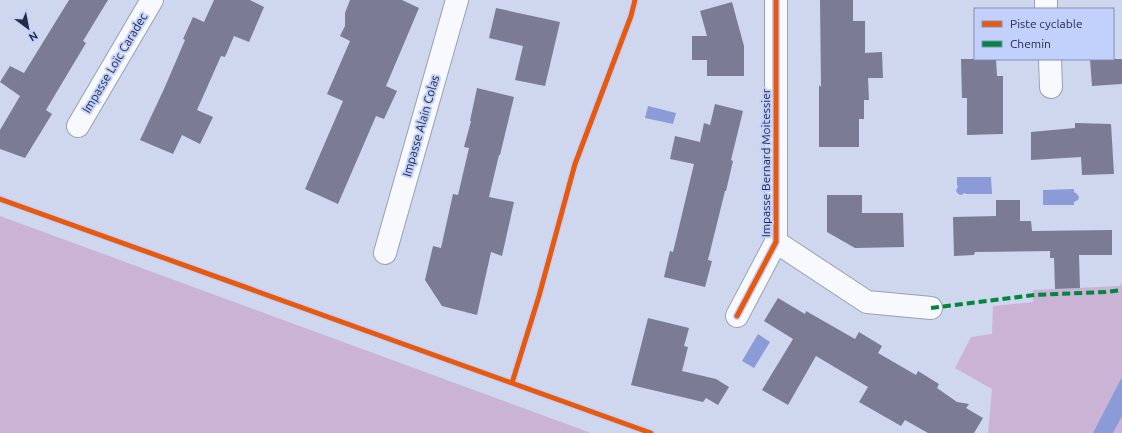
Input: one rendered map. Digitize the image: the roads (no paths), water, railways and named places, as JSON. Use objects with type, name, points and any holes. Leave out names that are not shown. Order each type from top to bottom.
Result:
[{"type":"street","name":"Impasse Loïc Caradec","points":[[78,126],[152,0]]},
{"type":"street","name":"Impasse Alain Colas","points":[[385,253],[458,0]]},
{"type":"street","name":"Impasse Bernard Moitessier","points":[[738,316],[776,242],[776,0]]},
{"type":"street","points":[[1050,60],[1052,87]]},
{"type":"street","name":"Impasse Bernard Moitessier","points":[[776,242],[867,302],[931,308]]},
{"type":"water","points":[[648,106],[676,113],[673,124],[645,118]]},
{"type":"water","points":[[957,177],[991,177],[992,194],[958,194],[956,191],[958,186]]},
{"type":"water","points":[[1074,189],[1074,192],[1079,197],[1078,200],[1074,202],[1074,205],[1043,205],[1043,190]]},
{"type":"water","points":[[758,334],[770,342],[754,368],[742,361]]},
{"type":"water","points":[[1122,377],[1122,416],[1113,433],[1093,433]]}]
